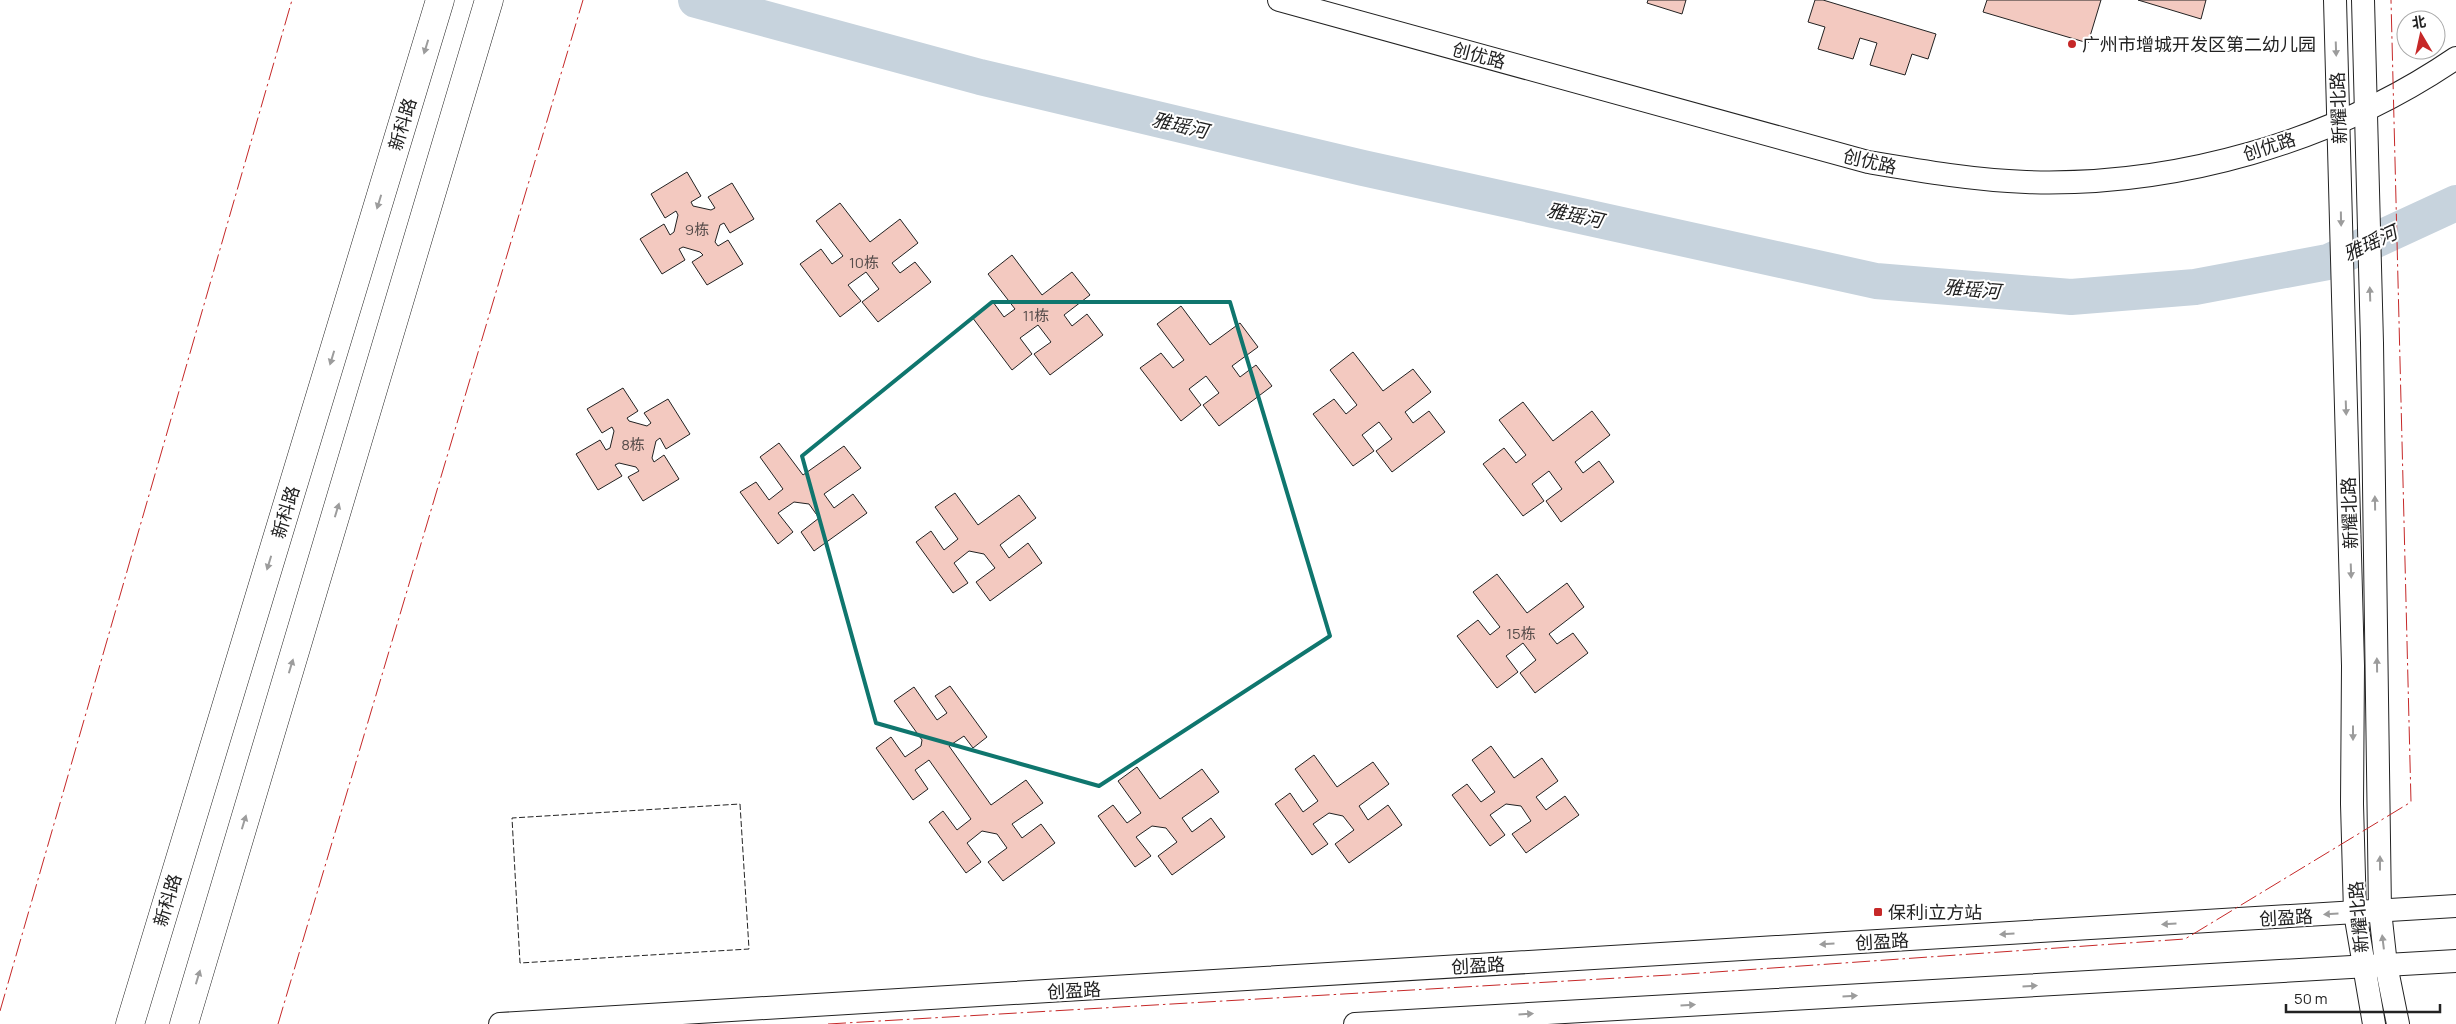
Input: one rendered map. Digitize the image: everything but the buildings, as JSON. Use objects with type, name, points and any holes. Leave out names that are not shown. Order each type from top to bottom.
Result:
[{"type":"main road","name":"新科路","points":[[130,1024],[440,0]]},
{"type":"main road","points":[[184,1024],[490,0]]},
{"type":"street","name":"创优路","points":[[1279,0],[1868,162],[1947,176],[2027,182],[2106,180],[2186,169],[2263,149],[2338,122],[2366,109],[2437,71],[2456,58]]},
{"type":"street","name":"新耀北路","points":[[2335,0],[2353,666],[2352,804],[2355,913],[2374,1024]]},
{"type":"street","name":"新耀北路","points":[[2363,0],[2372,343],[2380,911],[2386,966],[2398,1024]]},
{"type":"street","name":"创盈路","points":[[500,1024],[2456,906]]},
{"type":"street","points":[[1355,1024],[2456,962]]},
{"type":"highlighted area","points":[[992,302],[1230,302],[1330,636],[1099,786],[876,723],[802,456]]},
{"type":"waterway","name":"雅瑶河","points":[[696,0],[980,77],[1363,168],[1876,281],[2071,297],[2195,287],[2328,262],[2456,203]]},
{"type":"fence","points":[[740,804],[749,949],[520,963],[512,818],[740,804]]},
{"type":"power","points":[[0,1011],[292,0]]},
{"type":"power","points":[[278,1024],[583,0]]},
{"type":"power","points":[[828,1024],[1687,974],[2185,939],[2411,802],[2391,0]]},
{"type":"place","name":"广州市增城开发区第二幼儿园","points":[[2072,44]]},
{"type":"place","name":"保利i立方站","points":[[1878,912]]}]
